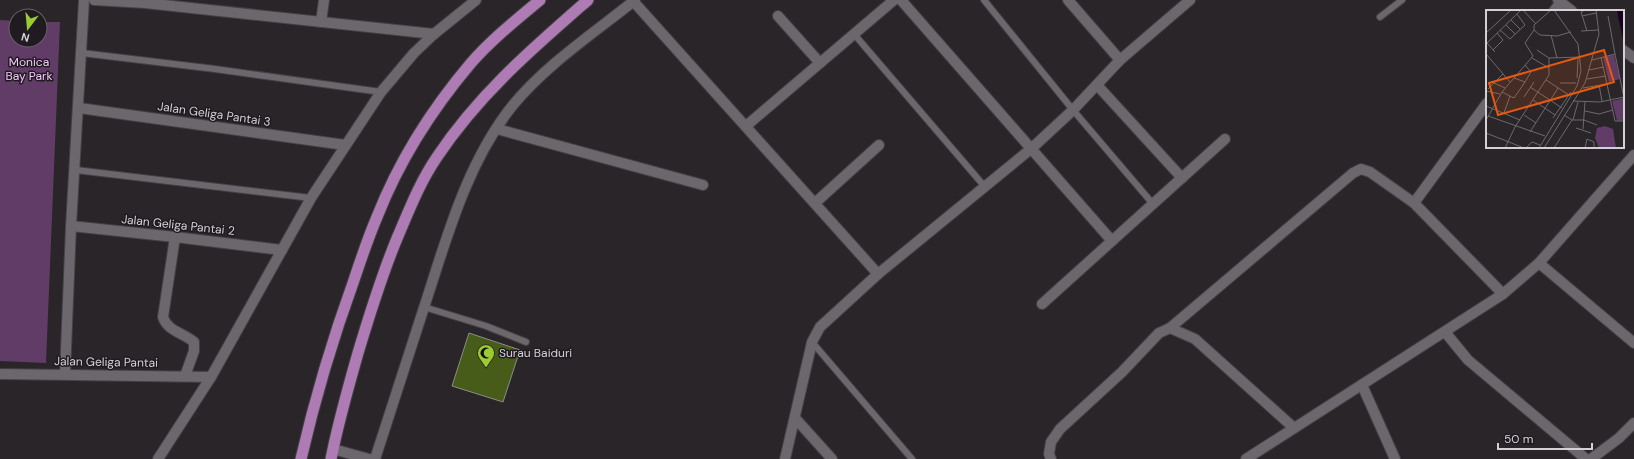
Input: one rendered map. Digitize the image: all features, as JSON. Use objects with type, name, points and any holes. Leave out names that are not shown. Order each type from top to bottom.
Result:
[{"type":"highway","points":[[301,459],[310,418],[338,324],[377,216],[401,164],[429,117],[472,62],[498,36],[540,0]]},
{"type":"highway","points":[[332,454],[346,393],[371,308],[387,262],[415,195],[425,177],[455,132],[493,86],[588,0]]},
{"type":"street","points":[[65,374],[71,226],[76,170],[84,0]]},
{"type":"street","points":[[94,0],[206,5],[321,22],[434,34]]},
{"type":"street","points":[[321,22],[324,0]]},
{"type":"street","points":[[158,459],[211,377],[311,198],[381,92],[414,53],[434,34],[476,0]]},
{"type":"street","points":[[375,459],[460,198],[485,148],[513,105],[530,87],[567,53],[634,0],[878,274]]},
{"type":"street","points":[[746,126],[894,0]]},
{"type":"street","points":[[901,0],[1112,241]]},
{"type":"street","points":[[1068,0],[1120,60]]},
{"type":"street","points":[[785,459],[812,342],[820,327],[878,274],[1032,148],[1073,110],[1120,60],[1190,0]]},
{"type":"street","points":[[1555,10],[1560,1],[1571,10]]},
{"type":"street","points":[[778,16],[820,63]]},
{"type":"street","points":[[1624,51],[1634,58]]},
{"type":"street","points":[[1097,85],[1182,178]]},
{"type":"street","points":[[1414,203],[1486,104]]},
{"type":"street","name":"Jalan Geliga Pantai 3","points":[[79,108],[345,145]]},
{"type":"street","points":[[497,129],[703,185]]},
{"type":"street","points":[[1042,304],[1225,139]]},
{"type":"street","points":[[815,203],[879,145]]},
{"type":"street","points":[[1246,459],[1503,294],[1539,263],[1634,155]]},
{"type":"street","points":[[1051,459],[1049,454],[1051,442],[1060,429],[1122,372],[1159,333],[1170,328],[1353,173],[1360,169],[1370,172],[1414,203],[1503,294]]},
{"type":"street","name":"Jalan Geliga Pantai 2","points":[[71,226],[175,236],[282,250]]},
{"type":"street","points":[[175,236],[163,317],[170,328],[194,342],[194,351],[185,376]]},
{"type":"street","points":[[1539,263],[1634,343]]},
{"type":"street","points":[[1170,328],[1196,339],[1294,428]]},
{"type":"street","points":[[1445,332],[1468,360],[1514,397],[1586,459]]},
{"type":"street","name":"Jalan Geliga Pantai","points":[[0,374],[211,377]]},
{"type":"street","points":[[1362,385],[1395,459]]},
{"type":"street","points":[[795,418],[832,459]]},
{"type":"street","points":[[1591,459],[1619,438],[1634,423]]},
{"type":"street","points":[[332,454],[369,459]]},
{"type":"lane","points":[[984,0],[1073,110],[1153,204]]},
{"type":"lane","points":[[1380,17],[1402,0]]},
{"type":"lane","points":[[854,34],[985,186]]},
{"type":"lane","points":[[82,53],[215,69],[381,92]]},
{"type":"lane","points":[[76,170],[311,198]]},
{"type":"lane","points":[[424,307],[486,326],[526,342]]},
{"type":"lane","points":[[812,342],[912,459]]},
{"type":"green space","name":"Monica Bay Park","points":[[0,20],[8,20],[8,48],[48,48],[48,22],[60,22],[46,363],[0,361]]},
{"type":"building","name":"Surau Baiduri","points":[[469,333],[520,350],[503,402],[452,386]]},
{"type":"place","name":"Surau Baiduri","points":[[486,368]]}]
